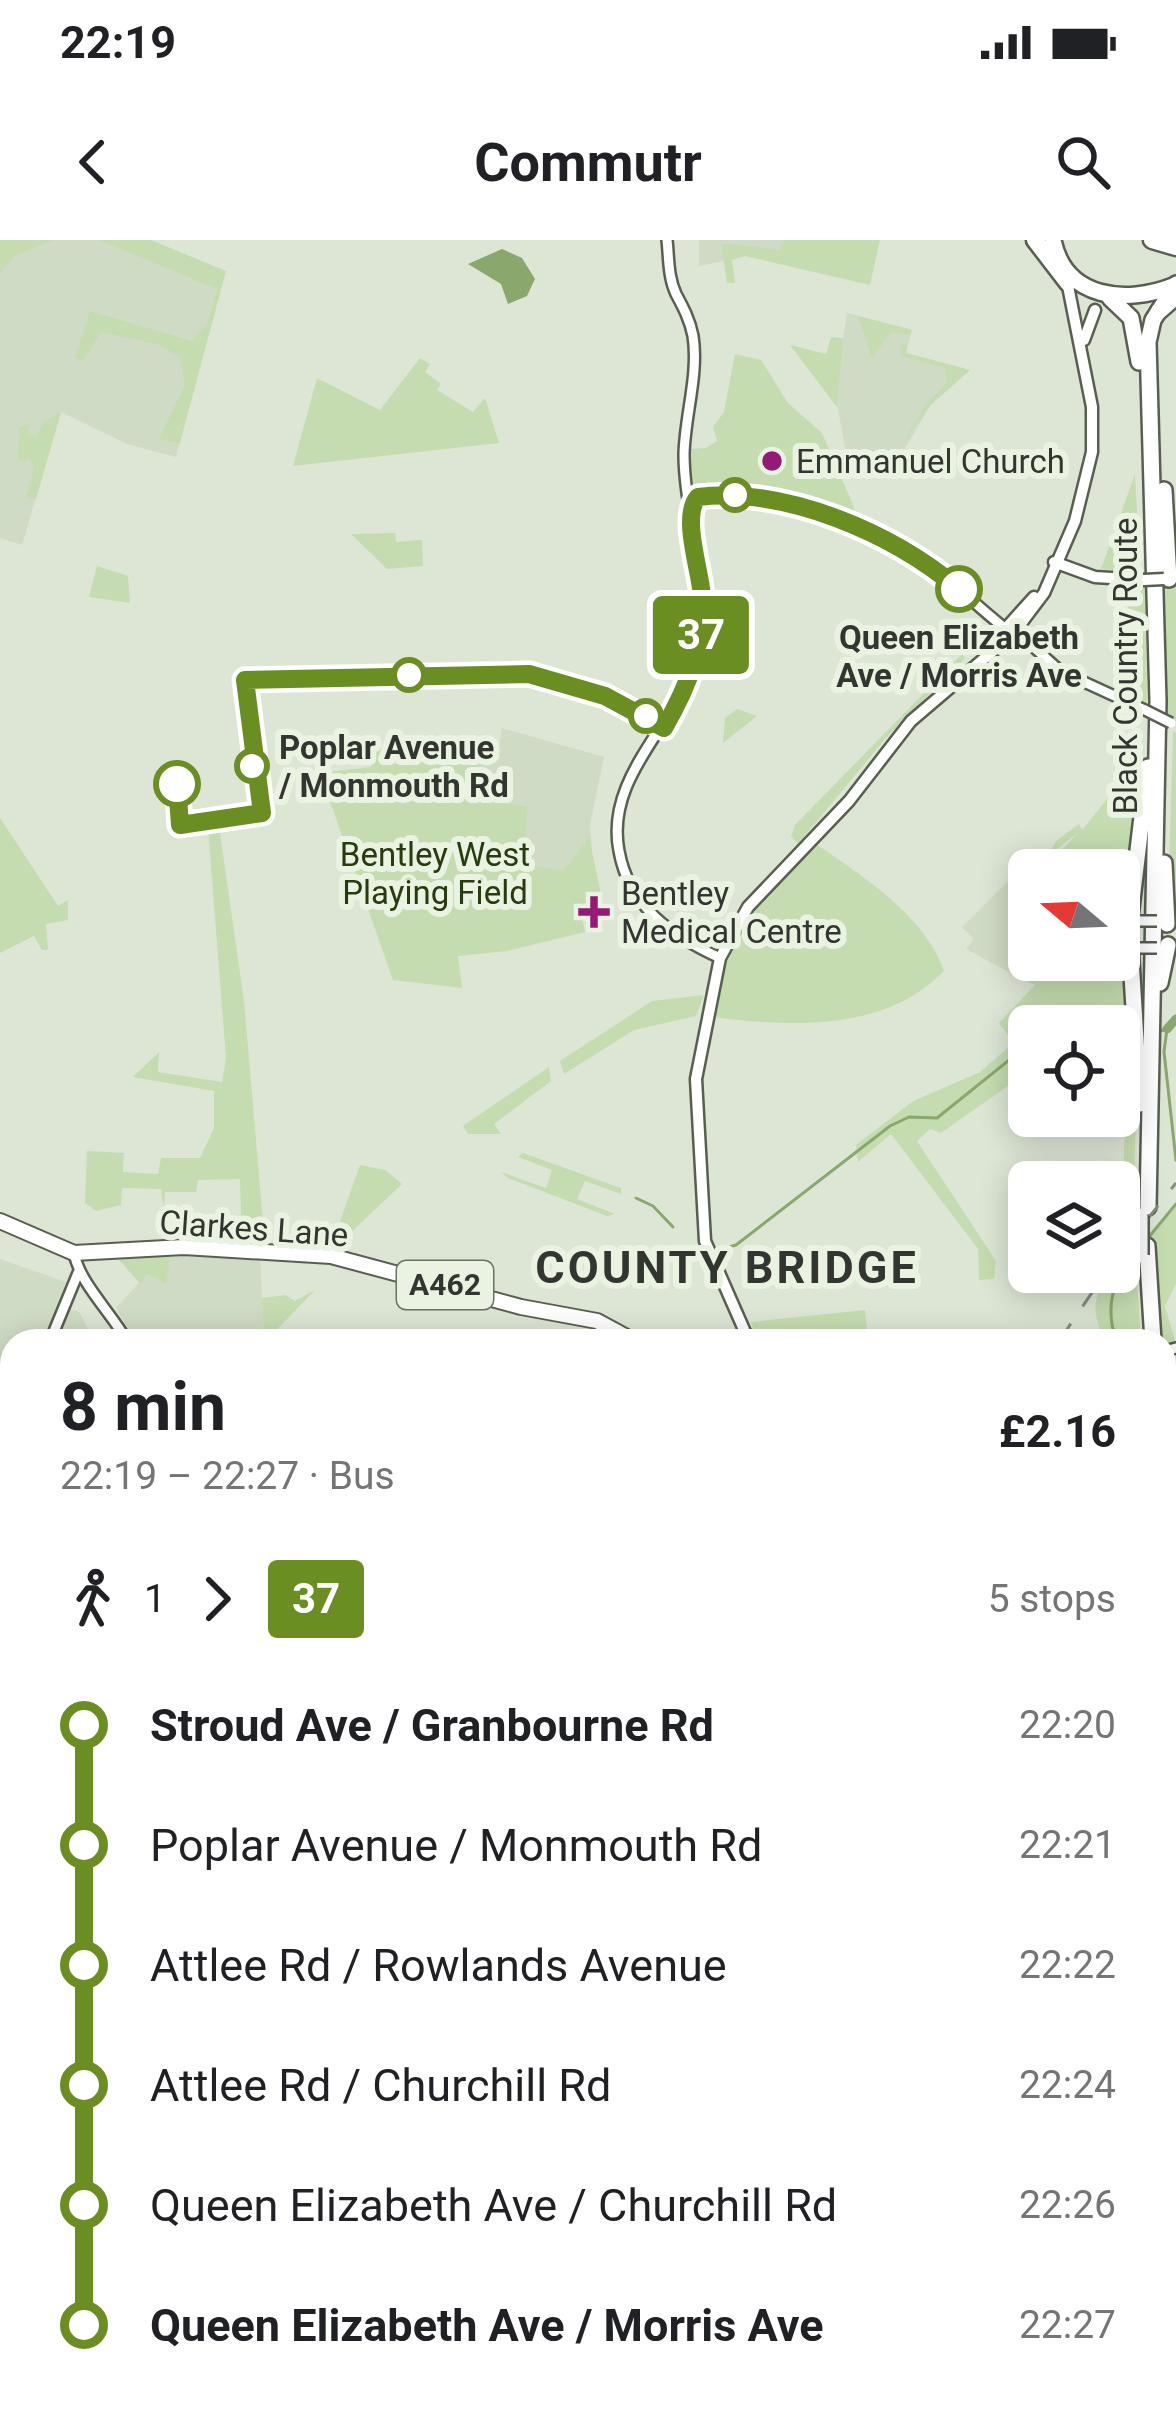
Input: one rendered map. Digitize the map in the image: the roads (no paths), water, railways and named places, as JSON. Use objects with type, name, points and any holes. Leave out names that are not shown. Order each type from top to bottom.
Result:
[{"type":"highway","points":[[1036,240],[1068,283],[1110,306],[1176,285]]},
{"type":"highway","points":[[1056,240],[1060,260],[1110,306]]},
{"type":"highway","points":[[1152,240],[1176,247]]},
{"type":"highway","name":"Black Country Route","points":[[1144,1212],[1168,728],[1148,337],[1176,285]]},
{"type":"highway","points":[[1159,311],[1176,296]]},
{"type":"highway","name":"Black Country Route","points":[[1110,306],[1135,328],[1145,432],[1150,754],[1141,1118],[1148,1329]]},
{"type":"highway","points":[[1150,386],[1170,579]]},
{"type":"highway","points":[[1149,1098],[1168,934],[1168,728]]},
{"type":"highway","points":[[1140,860],[1150,754]]},
{"type":"highway","points":[[1135,981],[1141,1118]]},
{"type":"main road","points":[[743,1329],[704,1241],[696,1087],[704,1024],[720,958],[748,907],[836,816],[911,721],[1012,629],[1055,563],[1092,452],[1093,415],[1060,260]]},
{"type":"main road","points":[[1077,323],[1110,306]]},
{"type":"main road","points":[[1083,361],[1085,325],[1110,306]]},
{"type":"main road","points":[[1055,563],[1103,578],[1170,579]]},
{"type":"main road","name":"A462","points":[[0,1222],[74,1253]]},
{"type":"main road","name":"Clarkes Lane","points":[[74,1253],[184,1247],[331,1256],[520,1307],[597,1321],[612,1329]]},
{"type":"street","points":[[667,240],[672,283],[692,332],[685,462],[701,590],[699,650],[680,701],[628,782],[618,814],[618,846],[623,870],[648,912],[689,944],[720,958]]},
{"type":"street","points":[[693,499],[749,496],[840,522],[930,566],[1060,671],[1145,710],[1168,728]]},
{"type":"street","points":[[74,1253],[78,1273],[108,1306],[120,1329]]},
{"type":"street","points":[[55,1329],[78,1273]]},
{"type":"waterway","points":[[1167,1029],[1176,1019]]},
{"type":"waterway","points":[[1160,1031],[1167,1029],[1164,1052],[1176,1160]]},
{"type":"waterway","points":[[718,1250],[736,1245],[890,1126],[909,1117],[937,1118],[1008,1061]]},
{"type":"waterway","points":[[636,1198],[653,1206],[673,1227]]},
{"type":"waterway","points":[[1148,1238],[1176,1204]]},
{"type":"waterway","points":[[1114,1293],[1114,1329]]},
{"type":"railway","points":[[1140,1228],[1176,1183]]},
{"type":"railway","points":[[1067,1329],[1092,1293]]},
{"type":"place","name":"Emmanuel Church","points":[[772,461]]},
{"type":"place","name":"Queen Elizabeth Ave / Morris Ave","points":[[959,589]]},
{"type":"place","name":"Poplar Avenue / Monmouth Rd","points":[[252,766]]},
{"type":"place","name":"Bentley Medical Centre","points":[[594,912]]},
{"type":"district","name":"COUNTY BRIDGE","points":[[727,1267]]},
{"type":"park label","name":"Bentley West Playing Field","points":[[435,873]]}]
